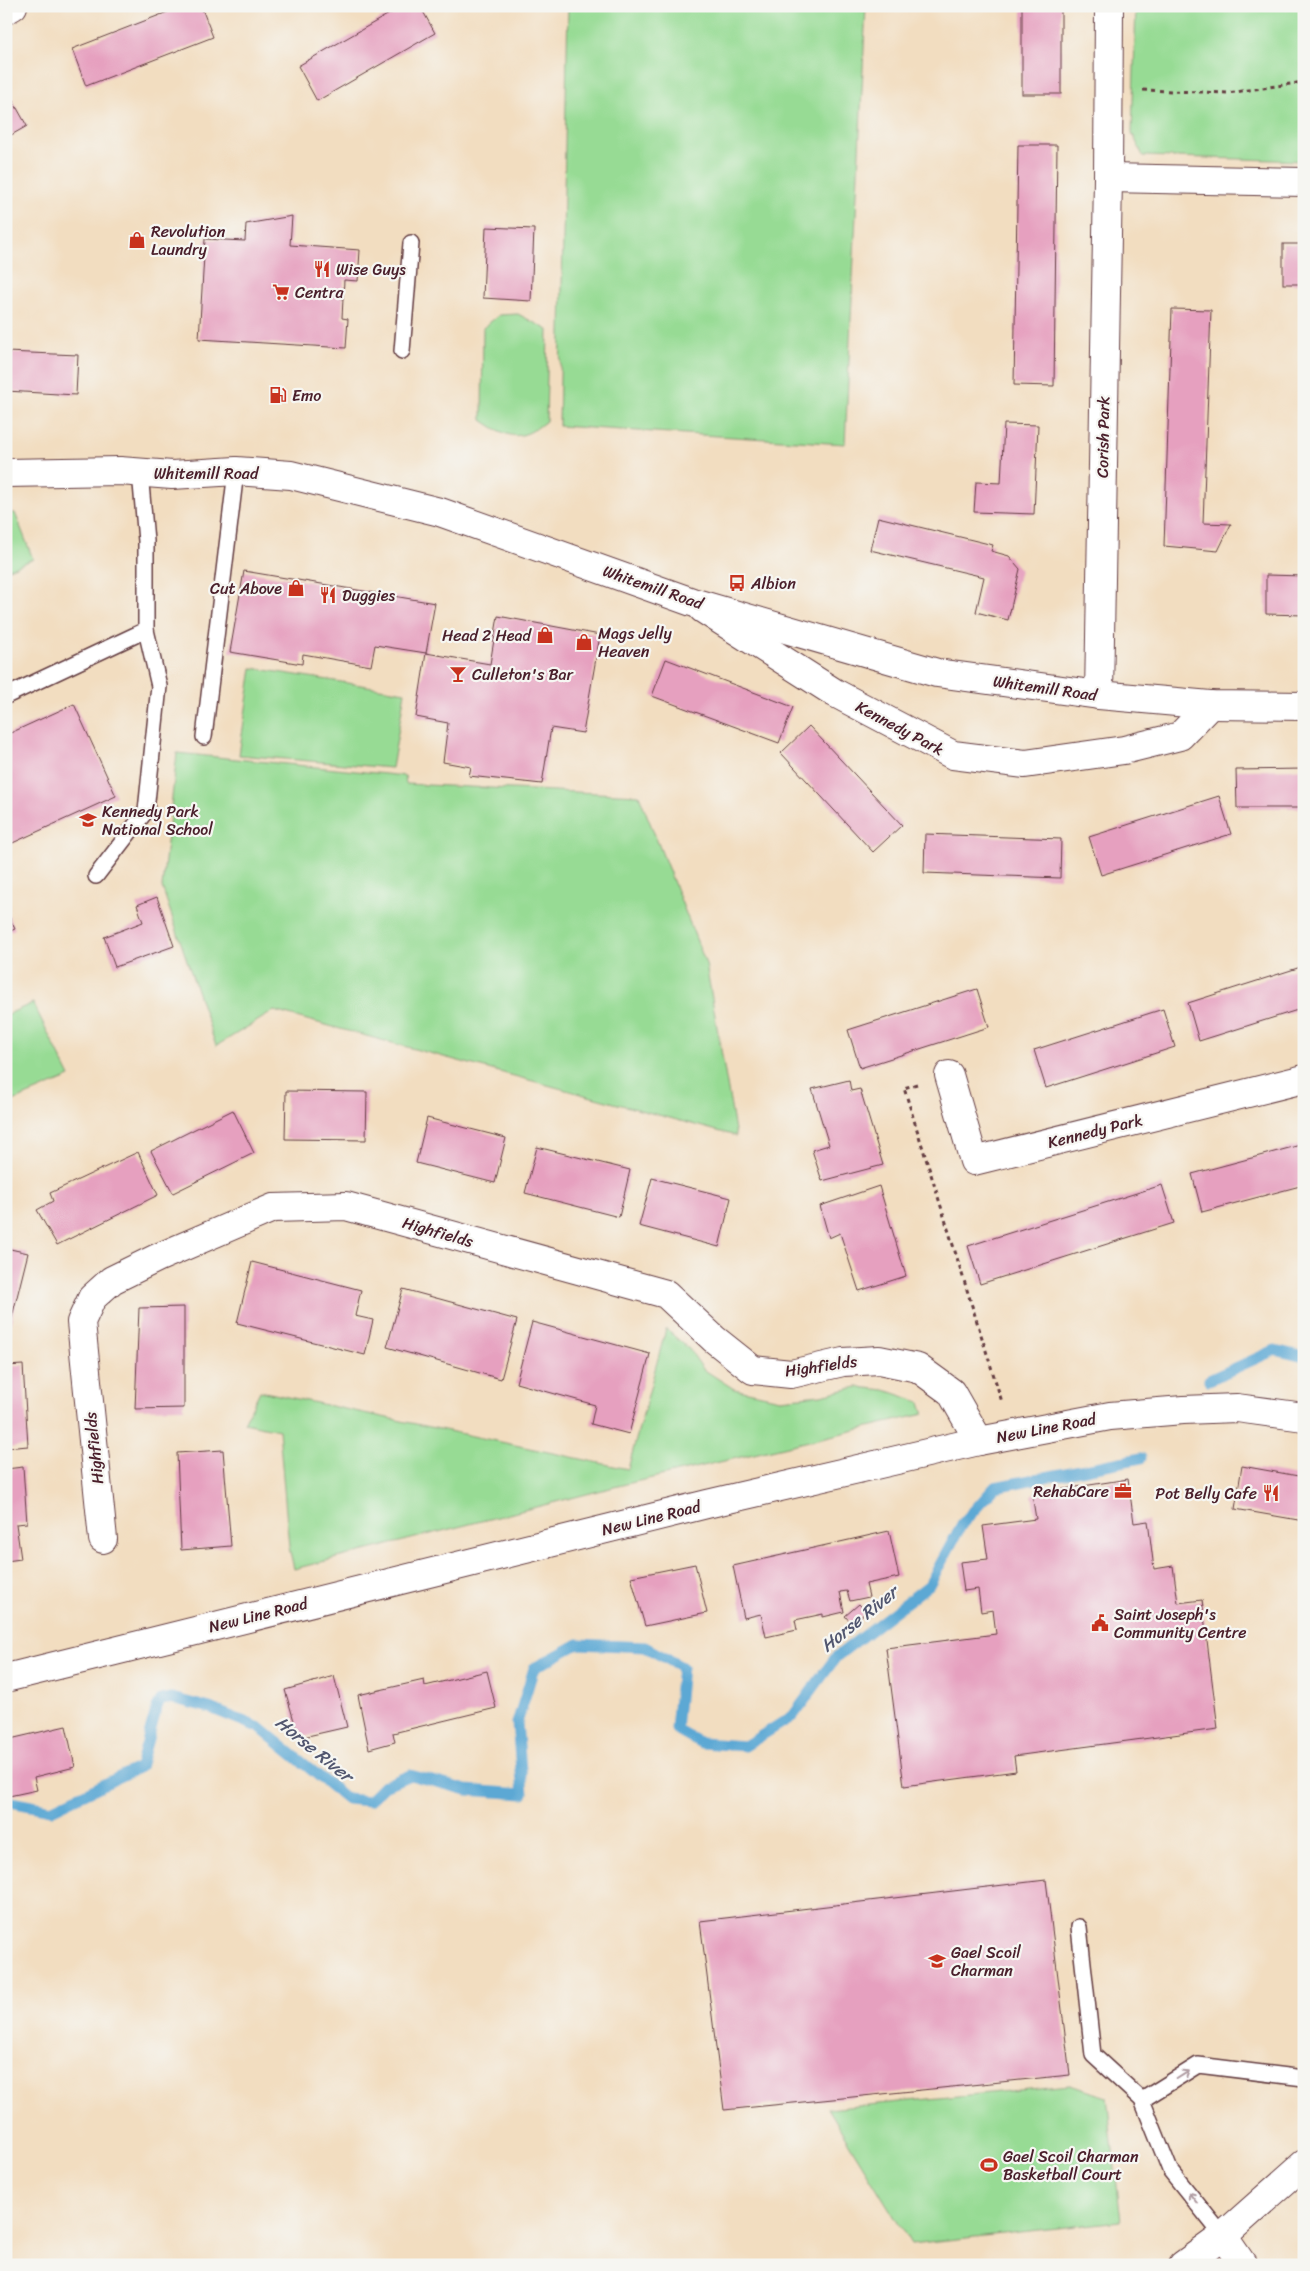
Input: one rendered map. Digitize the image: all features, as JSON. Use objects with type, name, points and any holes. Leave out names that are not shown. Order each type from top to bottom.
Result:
[{"type":"street","points":[[6,10],[13,6]]},
{"type":"street","name":"Corish Park","points":[[1099,695],[1109,6]]},
{"type":"street","points":[[1108,178],[1304,182]]},
{"type":"street","name":"Whitemill Road","points":[[6,473],[140,472],[172,475],[236,470],[291,475],[440,512],[692,602],[937,673],[1099,695],[1210,705],[1304,706]]},
{"type":"street","name":"Kennedy Park","points":[[692,602],[835,693],[953,755],[1025,764],[1124,750],[1180,736],[1210,705]]},
{"type":"street","name":"Kennedy Park","points":[[950,1075],[974,1161],[1304,1079]]},
{"type":"street","name":"Highfields","points":[[103,1538],[81,1322],[92,1298],[112,1280],[157,1258],[273,1208],[346,1206],[666,1294],[714,1339],[753,1370],[791,1374],[843,1362],[879,1360],[918,1368],[951,1392],[979,1441]]},
{"type":"street","name":"New Line Road","points":[[6,1678],[707,1504],[979,1441],[1110,1416],[1183,1410],[1237,1408],[1304,1417]]},
{"type":"street","points":[[1183,2265],[1223,2236],[1304,2164]]},
{"type":"street","points":[[1223,2236],[1243,2265]]},
{"type":"lane","points":[[402,351],[411,243]]},
{"type":"lane","points":[[204,737],[236,470]]},
{"type":"lane","points":[[96,876],[146,811],[159,686],[146,630],[146,541],[140,472]]},
{"type":"lane","points":[[6,696],[146,630]]},
{"type":"lane","points":[[1079,1927],[1093,2055],[1142,2100],[1170,2170],[1223,2236]]},
{"type":"lane","points":[[1142,2100],[1198,2065],[1304,2078]]},
{"type":"path","points":[[1142,99],[1142,90],[1228,92],[1304,82]]},
{"type":"path","points":[[960,1267],[995,1379]]},
{"type":"green space","points":[[568,6],[866,6],[845,444],[559,426]]},
{"type":"green space","points":[[1136,6],[1304,6],[1304,161],[1143,156],[1132,133]]},
{"type":"green space","points":[[518,314],[548,330],[546,421],[529,433],[514,436],[499,431],[482,420],[483,328],[499,315]]},
{"type":"green space","points":[[6,513],[15,513],[33,559],[6,570]]},
{"type":"green space","points":[[252,668],[405,692],[392,768],[239,755]]},
{"type":"green space","points":[[177,753],[405,776],[406,784],[639,795],[706,964],[736,1136],[274,1011],[216,1046],[162,887]]},
{"type":"green space","points":[[33,1003],[70,1077],[6,1104],[6,1015]]},
{"type":"green space","points":[[666,1329],[689,1349],[703,1369],[734,1389],[780,1399],[821,1395],[857,1387],[885,1390],[920,1402],[924,1414],[622,1485],[294,1569],[289,1547],[279,1430],[244,1423],[260,1391],[628,1469]]},
{"type":"green space","name":"Gael Scoil Charman Basketball Court","points":[[1070,2085],[1107,2097],[1121,2221],[911,2244],[828,2109]]},
{"type":"building","points":[[183,6],[201,6],[213,37],[86,86],[72,49]]},
{"type":"building","points":[[403,6],[420,6],[435,33],[317,101],[298,66]]},
{"type":"building","points":[[1022,6],[1061,6],[1061,94],[1022,94]]},
{"type":"building","points":[[8,92],[27,126],[6,138],[6,93]]},
{"type":"building","points":[[1018,145],[1057,145],[1054,386],[1014,385]]},
{"type":"building","points":[[292,216],[290,245],[360,250],[358,281],[344,280],[342,318],[348,319],[346,348],[199,339],[205,239],[245,241],[246,224]]},
{"type":"building","points":[[486,227],[534,229],[531,301],[483,298]]},
{"type":"building","points":[[1283,244],[1304,244],[1304,284],[1283,284]]},
{"type":"building","points":[[1172,309],[1211,310],[1203,523],[1231,524],[1218,551],[1164,546]]},
{"type":"building","points":[[6,352],[78,355],[76,395],[6,391]]},
{"type":"building","points":[[1004,424],[1038,425],[1034,514],[974,512],[976,482],[1001,483]]},
{"type":"building","points":[[878,517],[993,545],[991,551],[1009,556],[1020,569],[1008,620],[976,612],[984,577],[870,550]]},
{"type":"building","points":[[244,571],[435,603],[426,653],[375,645],[371,666],[303,654],[302,664],[230,652]]},
{"type":"building","points":[[1266,575],[1304,576],[1304,615],[1266,614]]},
{"type":"building","points":[[498,616],[600,635],[583,733],[551,728],[542,784],[469,776],[471,767],[443,762],[448,723],[416,717],[426,653],[490,664]]},
{"type":"building","points":[[666,659],[793,707],[779,743],[652,696]]},
{"type":"building","points":[[74,704],[116,796],[6,846],[6,735]]},
{"type":"building","points":[[809,726],[902,825],[873,852],[781,753]]},
{"type":"building","points":[[1304,769],[1304,808],[1237,808],[1236,770]]},
{"type":"building","points":[[1219,796],[1231,834],[1101,875],[1089,837]]},
{"type":"building","points":[[925,834],[1061,839],[1060,878],[924,873]]},
{"type":"building","points":[[157,897],[174,946],[115,967],[104,937],[143,922],[137,905]]},
{"type":"building","points":[[6,910],[15,929],[6,933]]},
{"type":"building","points":[[1304,966],[1304,1008],[1199,1041],[1188,1003]]},
{"type":"building","points":[[977,989],[989,1027],[860,1068],[848,1030]]},
{"type":"building","points":[[1163,1009],[1175,1047],[1046,1088],[1034,1050]]},
{"type":"building","points":[[849,1080],[851,1091],[860,1089],[883,1165],[822,1181],[812,1150],[829,1145],[812,1089]]},
{"type":"building","points":[[286,1091],[367,1092],[366,1140],[285,1139]]},
{"type":"building","points":[[233,1110],[254,1153],[173,1193],[151,1151]]},
{"type":"building","points":[[427,1118],[506,1138],[495,1183],[416,1163]]},
{"type":"building","points":[[1304,1144],[1304,1185],[1202,1212],[1192,1174]]},
{"type":"building","points":[[537,1147],[630,1170],[619,1217],[525,1193]]},
{"type":"building","points":[[138,1152],[158,1195],[57,1245],[37,1210],[53,1201],[50,1193]]},
{"type":"building","points":[[652,1178],[731,1198],[719,1247],[639,1226]]},
{"type":"building","points":[[1162,1185],[1174,1223],[980,1284],[968,1246]]},
{"type":"building","points":[[879,1186],[906,1276],[859,1291],[840,1233],[829,1238],[820,1206]]},
{"type":"building","points":[[6,1248],[28,1253],[9,1329],[6,1328]]},
{"type":"building","points":[[252,1262],[361,1290],[355,1316],[373,1320],[365,1355],[237,1323]]},
{"type":"building","points":[[403,1289],[517,1320],[501,1379],[387,1347]]},
{"type":"building","points":[[184,1307],[184,1408],[135,1409],[139,1308]]},
{"type":"building","points":[[532,1322],[650,1354],[629,1434],[591,1424],[595,1405],[516,1383]]},
{"type":"building","points":[[23,1365],[28,1446],[6,1448],[6,1366]]},
{"type":"building","points":[[223,1450],[231,1546],[181,1550],[177,1453]]},
{"type":"building","name":"Pot Belly Cafe","points":[[1242,1466],[1304,1477],[1304,1521],[1235,1509]]},
{"type":"building","points":[[23,1467],[27,1523],[16,1524],[21,1559],[6,1561],[6,1469]]},
{"type":"building","name":"Saint Joseph's Community Centre","points":[[1128,1479],[1134,1523],[1148,1521],[1154,1569],[1173,1566],[1178,1603],[1202,1600],[1218,1729],[1014,1756],[1016,1771],[904,1786],[886,1648],[996,1634],[993,1610],[981,1612],[978,1589],[964,1591],[960,1562],[988,1559],[983,1526],[1036,1519],[1032,1494]]},
{"type":"building","points":[[889,1531],[899,1577],[866,1584],[869,1597],[850,1601],[847,1591],[840,1592],[844,1612],[823,1617],[823,1614],[795,1620],[797,1630],[766,1637],[761,1614],[744,1618],[733,1566]]},
{"type":"building","points":[[695,1564],[707,1613],[645,1626],[631,1577]]},
{"type":"building","points":[[859,1604],[866,1612],[852,1624],[845,1616]]},
{"type":"building","points":[[487,1671],[496,1708],[393,1733],[395,1742],[369,1749],[358,1695],[424,1680],[425,1686]]},
{"type":"building","points":[[334,1676],[347,1727],[299,1738],[285,1690]]},
{"type":"building","points":[[66,1726],[75,1767],[34,1777],[37,1790],[9,1796],[6,1785],[6,1740]]},
{"type":"building","points":[[1046,1880],[1070,2075],[724,2110],[700,1921]]},
{"type":"waterway","name":"Horse River","points":[[1209,1380],[1275,1350],[1304,1357]]},
{"type":"waterway","name":"Horse River","points":[[6,1801],[51,1810],[140,1767],[157,1707],[161,1700],[172,1698],[210,1708],[260,1728],[347,1799],[369,1801],[384,1786],[410,1775],[467,1790],[523,1794],[517,1723],[534,1668],[578,1644],[645,1647],[682,1667],[676,1729],[701,1743],[745,1746],[793,1716],[836,1657],[929,1585],[962,1524],[995,1487],[1141,1458]]},
{"type":"place","name":"Revolution Laundry","points":[[137,240]]},
{"type":"place","name":"Wise Guys","points":[[322,269]]},
{"type":"place","name":"Centra","points":[[281,292]]},
{"type":"place","name":"Emo","points":[[278,395]]},
{"type":"place","name":"Albion","points":[[737,583]]},
{"type":"place","name":"Cut Above","points":[[296,588]]},
{"type":"place","name":"Duggies","points":[[328,595]]},
{"type":"place","name":"Head 2 Head","points":[[545,635]]},
{"type":"place","name":"Mags Jelly Heaven","points":[[584,642]]},
{"type":"place","name":"Culleton's Bar","points":[[458,674]]},
{"type":"place","name":"Kennedy Park National School","points":[[88,820]]},
{"type":"place","name":"RehabCare","points":[[1123,1491]]},
{"type":"place","name":"Pot Belly Cafe","points":[[1271,1493]]},
{"type":"place","name":"Saint Joseph's Community Centre","points":[[1100,1623]]},
{"type":"place","name":"Gael Scoil Charman","points":[[937,1961]]},
{"type":"place","name":"Gael Scoil Charman Basketball Court","points":[[989,2165]]}]
